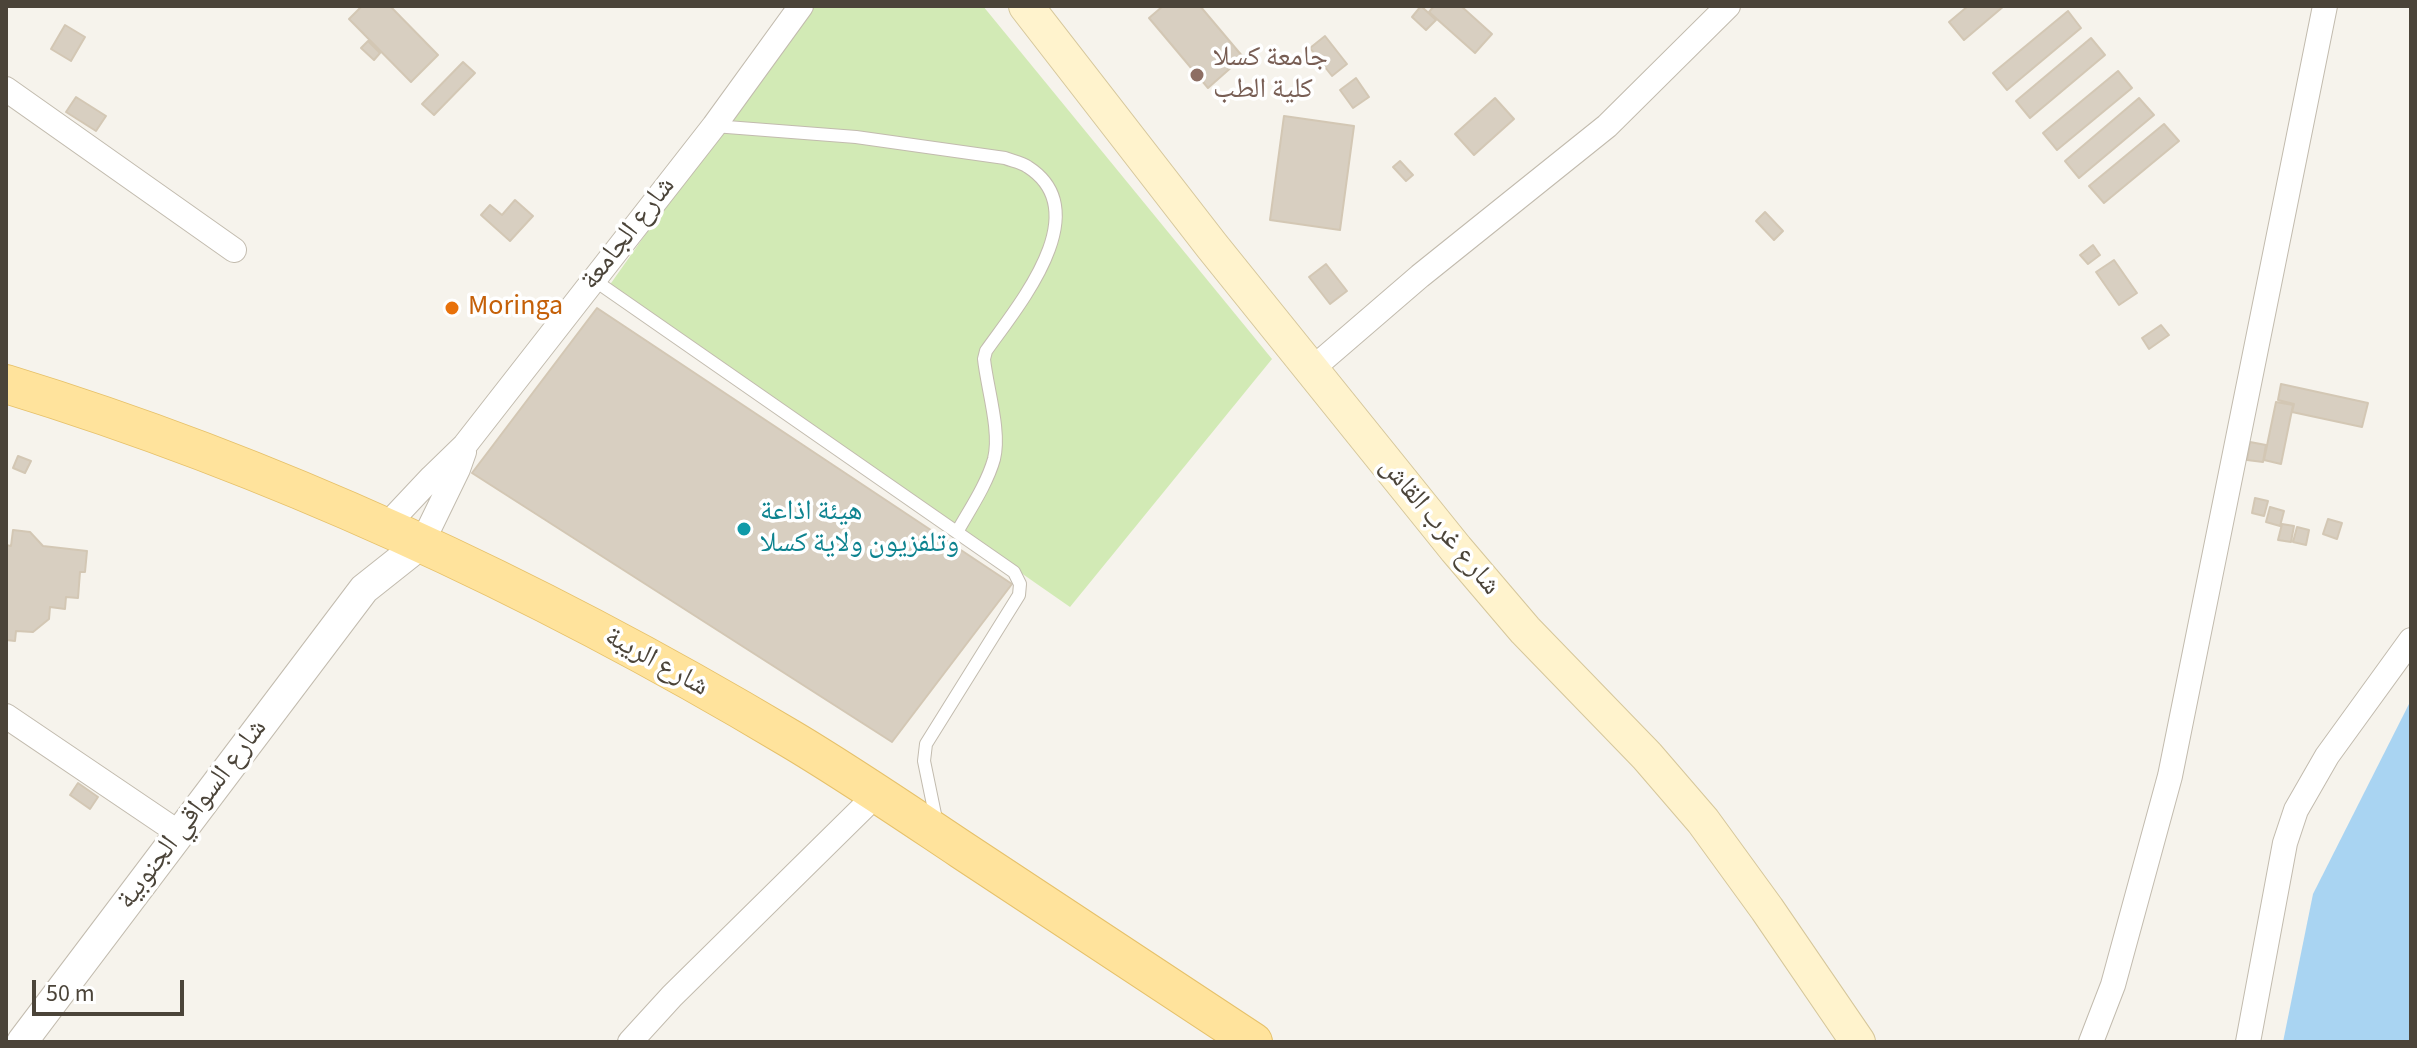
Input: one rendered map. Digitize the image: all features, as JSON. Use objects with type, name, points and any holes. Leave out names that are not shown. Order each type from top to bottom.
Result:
[{"type":"main road","name":"شارع غرب القاش","points":[[1026,6],[1212,246],[1394,473],[1525,630],[1647,756],[1703,821],[1858,1042]]},
{"type":"main road","name":"شارع الريبة","points":[[6,384],[157,434],[385,527],[533,597],[661,664],[792,739],[1253,1042]]},
{"type":"street","name":"شارع الجامعة","points":[[385,527],[465,445],[714,126],[801,6]]},
{"type":"street","points":[[1312,369],[1420,276],[1607,126],[1728,6]]},
{"type":"street","points":[[2091,1042],[2113,985],[2170,776],[2325,6]]},
{"type":"street","points":[[6,89],[234,250]]},
{"type":"street","points":[[422,543],[458,469],[465,445]]},
{"type":"street","name":"شارع السواقي الجنوبية","points":[[364,589],[385,527]]},
{"type":"street","name":"شارع السواقي الجنوبية","points":[[22,1042],[364,589],[422,543]]},
{"type":"street","points":[[2248,1042],[2285,843],[2296,810],[2327,756],[2411,640]]},
{"type":"street","points":[[6,716],[179,833]]},
{"type":"street","points":[[630,1042],[672,996],[877,794]]},
{"type":"lane","points":[[714,126],[856,137],[1005,158],[1027,165],[1046,182],[1054,202],[1055,237],[1034,283],[986,351],[984,359],[996,439],[994,458],[957,532]]},
{"type":"lane","points":[[594,280],[1014,572],[1020,584],[1019,595],[926,744],[924,761],[940,835]]},
{"type":"green space","points":[[807,6],[983,6],[1272,359],[1070,607],[609,286]]},
{"type":"water","points":[[2411,700],[2411,1042],[2283,1042],[2313,894]]},
{"type":"building","points":[[362,6],[390,6],[438,55],[411,82],[349,19]]},
{"type":"building","points":[[1163,6],[1200,6],[1243,57],[1208,88],[1149,18]]},
{"type":"building","points":[[1421,6],[1436,20],[1426,30],[1412,17]]},
{"type":"building","points":[[1434,6],[1461,6],[1492,34],[1475,53],[1429,12]]},
{"type":"building","points":[[1968,6],[2004,6],[1964,40],[1949,22]]},
{"type":"building","points":[[2068,11],[2081,28],[2007,90],[1993,73]]},
{"type":"building","points":[[65,25],[85,37],[71,61],[51,49]]},
{"type":"building","points":[[1325,36],[1347,64],[1332,76],[1310,48]]},
{"type":"building","points":[[2091,38],[2105,55],[2030,118],[2016,101]]},
{"type":"building","points":[[368,41],[380,53],[374,60],[361,48]]},
{"type":"building","points":[[463,62],[475,73],[434,115],[422,104]]},
{"type":"building","points":[[2118,71],[2132,88],[2057,150],[2043,133]]},
{"type":"building","points":[[1356,78],[1369,97],[1353,108],[1340,90]]},
{"type":"building","points":[[76,97],[106,116],[96,131],[66,112]]},
{"type":"building","points":[[1495,98],[1514,119],[1474,155],[1455,134]]},
{"type":"building","points":[[2139,98],[2154,115],[2079,178],[2065,161]]},
{"type":"building","points":[[1284,116],[1354,126],[1340,230],[1270,220]]},
{"type":"building","points":[[2164,124],[2179,141],[2104,203],[2089,186]]},
{"type":"building","points":[[1400,161],[1413,175],[1406,181],[1393,167]]},
{"type":"building","points":[[515,200],[533,216],[510,241],[481,215],[490,205],[502,215]]},
{"type":"building","points":[[1765,212],[1783,231],[1774,240],[1756,221]]},
{"type":"building","points":[[2093,245],[2100,255],[2088,264],[2080,255]]},
{"type":"building","points":[[2114,260],[2137,293],[2119,305],[2096,272]]},
{"type":"building","points":[[1326,264],[1347,291],[1330,304],[1309,277]]},
{"type":"building","name":"هيئة اذاعة وتلفزيون ولاية كسلا","points":[[597,308],[1012,584],[892,742],[472,473]]},
{"type":"building","points":[[2161,325],[2169,335],[2149,349],[2142,338]]},
{"type":"building","points":[[2281,384],[2368,403],[2362,427],[2292,412],[2294,404],[2278,400]]},
{"type":"building","points":[[2276,402],[2293,405],[2281,464],[2264,460]]},
{"type":"building","points":[[2250,442],[2266,445],[2263,462],[2247,460]]},
{"type":"building","points":[[18,456],[31,461],[25,473],[13,468]]},
{"type":"building","points":[[2255,498],[2268,501],[2264,516],[2252,513]]},
{"type":"building","points":[[2270,507],[2284,511],[2280,526],[2266,522]]},
{"type":"building","points":[[2328,519],[2342,523],[2337,539],[2323,534]]},
{"type":"building","points":[[2282,524],[2294,526],[2291,542],[2278,540]]},
{"type":"building","points":[[2297,527],[2309,530],[2306,545],[2293,542]]},
{"type":"building","points":[[13,530],[30,532],[43,546],[87,551],[85,572],[80,572],[78,598],[66,597],[65,609],[50,607],[49,619],[33,632],[16,631],[15,641],[6,640],[6,545],[11,546]]},
{"type":"building","points":[[78,783],[98,797],[90,809],[70,795]]},
{"type":"place","name":"جامعة كسلا كلية الطب","points":[[1197,75]]},
{"type":"place","name":"Moringa","points":[[452,308]]},
{"type":"place","name":"هيئة اذاعة وتلفزيون ولاية كسلا","points":[[744,529]]}]
